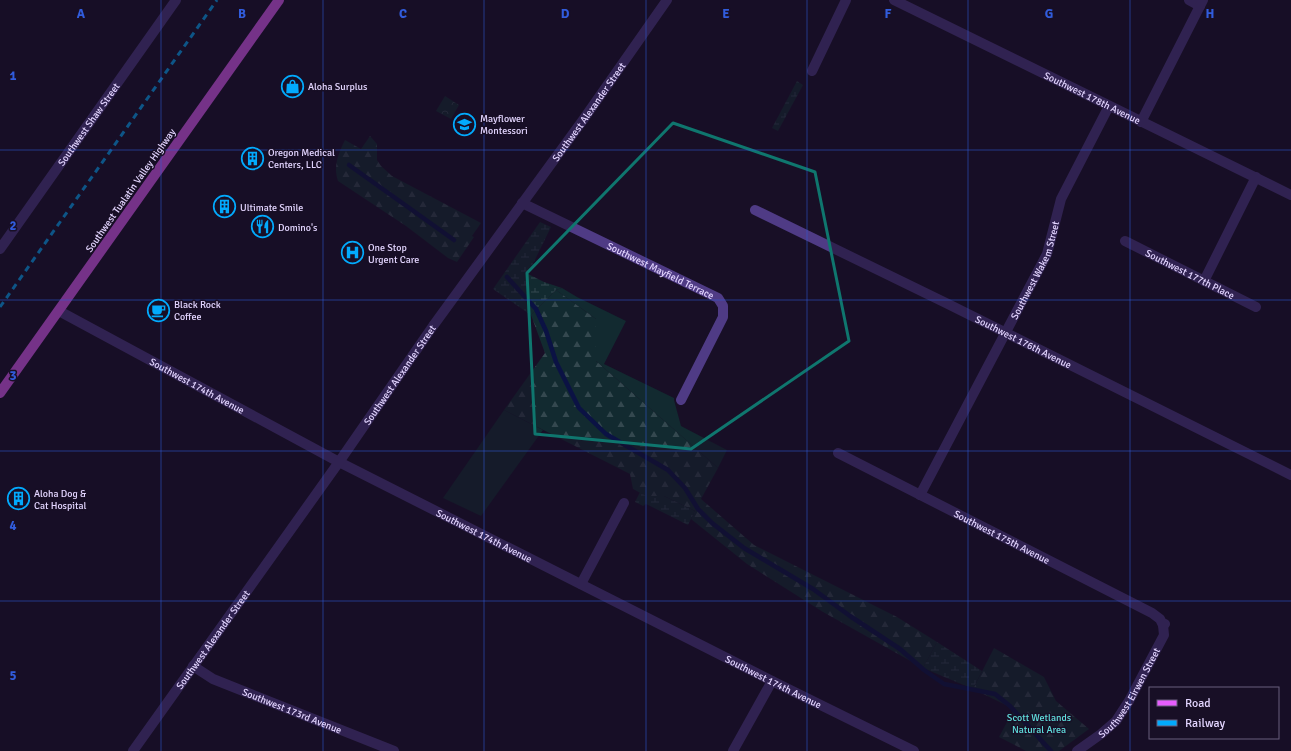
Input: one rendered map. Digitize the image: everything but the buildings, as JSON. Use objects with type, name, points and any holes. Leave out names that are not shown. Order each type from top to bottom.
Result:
[{"type":"main road","name":"Southwest Tualatin Valley Highway","points":[[0,393],[280,0]]},
{"type":"street","name":"Southwest Shaw Street","points":[[0,249],[176,0]]},
{"type":"street","name":"Southwest Alexander Street","points":[[133,751],[434,326],[583,120],[666,0]]},
{"type":"street","points":[[812,71],[846,0]]},
{"type":"street","name":"Southwest 178th Avenue","points":[[894,0],[1291,195]]},
{"type":"street","points":[[1141,122],[1201,3],[1189,0]]},
{"type":"street","name":"Southwest Wakem Street","points":[[920,495],[1048,254],[1061,199],[1109,106]]},
{"type":"street","points":[[1204,281],[1256,178]]},
{"type":"street","name":"Southwest Mayfield Terrace","points":[[522,203],[718,298],[723,306],[723,317],[681,400]]},
{"type":"street","name":"Southwest 176th Avenue","points":[[755,210],[948,304],[1291,475]]},
{"type":"street","name":"Southwest 177th Place","points":[[1125,241],[1256,307]]},
{"type":"street","name":"Southwest 174th Avenue","points":[[59,311],[339,462],[772,681],[914,751]]},
{"type":"street","name":"Southwest 175th Avenue","points":[[838,453],[1152,613],[1160,619],[1164,625]]},
{"type":"street","points":[[582,584],[624,503]]},
{"type":"street","name":"Southwest Eirwen Street","points":[[1077,751],[1116,721],[1129,701],[1164,635],[1164,625]]},
{"type":"street","name":"Southwest 173rd Avenue","points":[[193,666],[213,679],[394,751]]},
{"type":"street","points":[[733,751],[772,681]]},
{"type":"highlighted area","points":[[673,123],[815,172],[849,341],[691,449],[535,434],[527,273]]},
{"type":"green space","points":[[797,81],[803,85],[778,131],[772,128]]},
{"type":"green space","points":[[445,96],[459,105],[451,119],[436,111]]},
{"type":"green space","points":[[370,136],[377,144],[377,160],[392,176],[481,223],[472,236],[474,237],[457,262],[448,258],[406,226],[338,181],[336,171],[337,160],[345,140],[361,149]]},
{"type":"green space","points":[[540,222],[551,227],[528,274],[544,282],[562,288],[556,290],[531,315],[493,289]]},
{"type":"green space","points":[[562,288],[626,321],[604,364],[674,398],[681,426],[727,450],[718,468],[596,361],[596,319],[556,290]]},
{"type":"green space","points":[[556,290],[596,319],[596,361],[718,468],[701,499],[754,545],[897,617],[937,642],[923,668],[823,612],[747,564],[691,519],[695,511],[664,496],[646,496],[633,489],[630,474],[504,410],[545,353],[531,315]]},
{"type":"green space","points":[[504,410],[543,430],[481,516],[443,498]]},
{"type":"green space","points":[[640,492],[646,496],[664,496],[695,511],[688,525],[646,504],[643,506],[635,502]]},
{"type":"green space","points":[[937,642],[982,671],[973,689],[923,668]]},
{"type":"green space","name":"Scott Wetlands Natural Area","points":[[994,648],[1044,677],[1056,701],[1089,729],[1059,751],[1026,751],[999,737],[1014,709],[973,689]]},
{"type":"waterway","points":[[349,165],[454,240]]},
{"type":"waterway","points":[[507,277],[536,309],[546,331],[556,362],[579,408],[606,434],[668,470],[685,488],[698,509],[712,523],[744,548],[813,589],[850,616],[900,649],[924,670],[944,684],[995,694],[1010,706],[1051,751]]},
{"type":"railway","points":[[0,307],[217,0]]},
{"type":"place","name":"Aloha Surplus","points":[[293,86]]},
{"type":"place","name":"Mayflower Montessori","points":[[465,124]]},
{"type":"place","name":"Oregon Medical Centers, LLC","points":[[253,158]]},
{"type":"place","name":"Ultimate Smile","points":[[225,207]]},
{"type":"place","name":"Domino's","points":[[262,227]]},
{"type":"place","name":"One Stop Urgent Care","points":[[352,253]]},
{"type":"place","name":"Black Rock Coffee","points":[[158,310]]},
{"type":"place","name":"Aloha Dog & Cat Hospital","points":[[19,499]]}]
